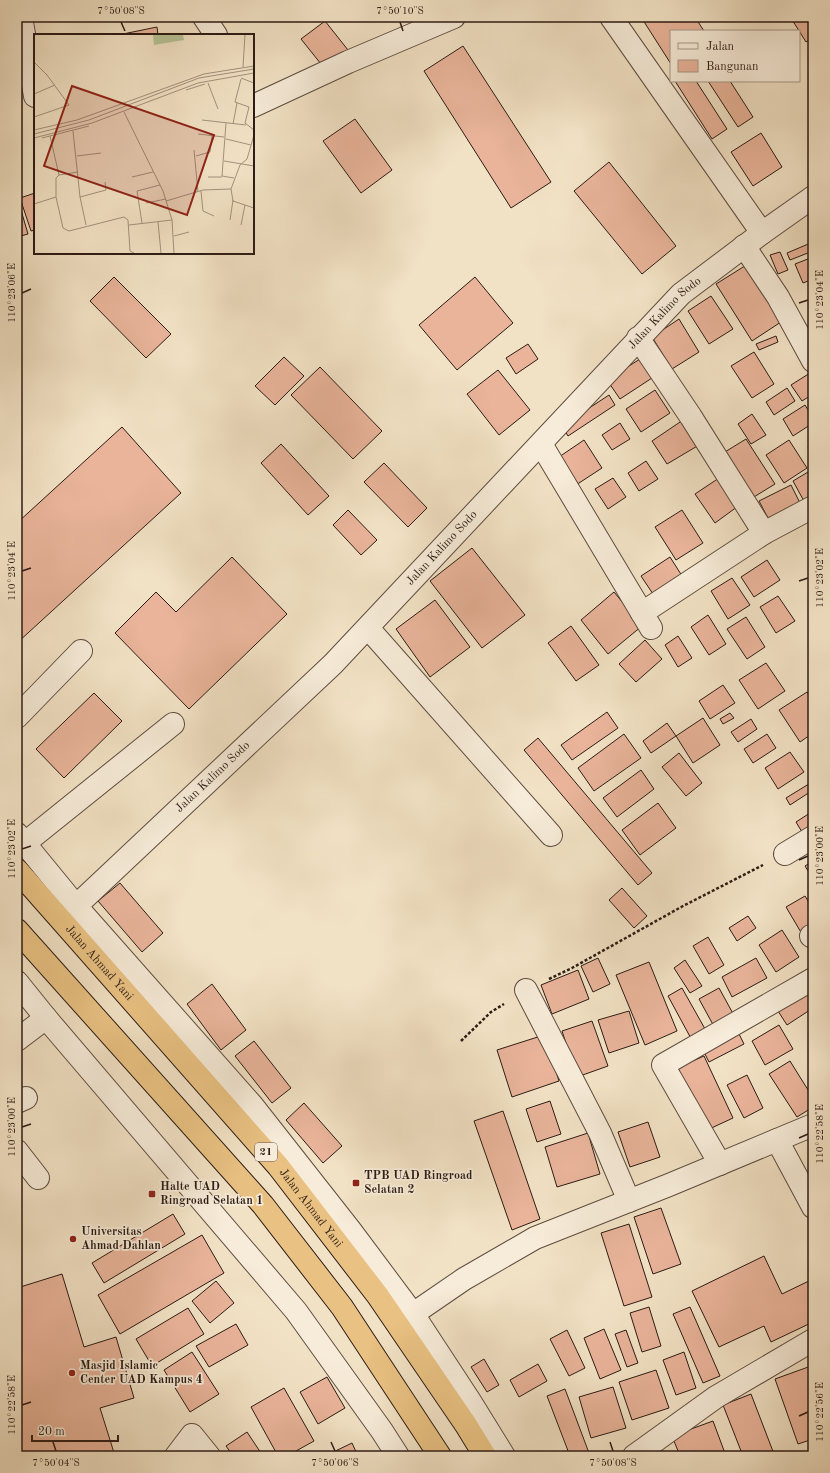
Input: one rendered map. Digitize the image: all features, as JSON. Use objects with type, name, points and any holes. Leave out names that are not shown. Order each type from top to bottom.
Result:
[{"type":"highway","name":"Jalan Ahmad Yani","points":[[17,870],[278,1166],[378,1296],[485,1456]]},
{"type":"highway","points":[[17,930],[263,1205],[342,1307],[440,1456]]},
{"type":"street","points":[[204,17],[215,34]]},
{"type":"street","points":[[254,104],[454,17]]},
{"type":"street","points":[[611,17],[762,233]]},
{"type":"street","points":[[25,18],[34,88]]},
{"type":"street","name":"Jalan Kalimo Sodo","points":[[76,906],[333,664],[681,294],[744,246],[813,197]]},
{"type":"street","points":[[744,246],[778,297],[813,361]]},
{"type":"street","points":[[638,338],[691,417],[764,533]]},
{"type":"street","points":[[541,444],[647,620],[764,533],[813,507]]},
{"type":"street","points":[[368,628],[551,835]]},
{"type":"street","points":[[17,717],[81,651]]},
{"type":"street","points":[[173,724],[21,839],[76,906],[252,1106],[351,1231],[413,1314],[504,1456]]},
{"type":"street","points":[[785,854],[813,837]]},
{"type":"street","points":[[720,1164],[663,1065],[813,979]]},
{"type":"street","points":[[17,982],[296,1311],[382,1431],[398,1456]]},
{"type":"street","points":[[526,990],[600,1133],[629,1201]]},
{"type":"street","points":[[17,1040],[46,1018]]},
{"type":"street","points":[[413,1314],[464,1279],[535,1238],[813,1125]]},
{"type":"street","points":[[777,1140],[813,1207]]},
{"type":"street","points":[[17,1151],[38,1178]]},
{"type":"street","points":[[634,1456],[716,1397],[813,1340]]},
{"type":"street","points":[[176,1456],[192,1435],[209,1456]]},
{"type":"path","points":[[461,1041],[491,1012],[526,990],[572,968],[683,906],[785,854]]},
{"type":"building","points":[[641,17],[695,17],[703,30],[670,30],[670,62]]},
{"type":"building","points":[[813,17],[813,37],[806,42],[800,30],[791,18]]},
{"type":"building","points":[[325,21],[348,50],[325,69],[301,39]]},
{"type":"building","points":[[157,27],[158,34],[123,34]]},
{"type":"building","points":[[463,46],[551,182],[511,208],[424,71]]},
{"type":"building","points":[[17,71],[25,93],[17,96]]},
{"type":"building","points":[[676,82],[697,82],[727,129],[712,139]]},
{"type":"building","points":[[709,82],[731,82],[753,117],[738,127]]},
{"type":"building","points":[[355,119],[392,170],[361,193],[323,141]]},
{"type":"building","points":[[761,133],[782,167],[753,186],[731,152]]},
{"type":"building","points":[[609,162],[676,246],[642,274],[574,191]]},
{"type":"building","points":[[34,193],[34,230],[31,231],[20,198]]},
{"type":"building","points":[[21,210],[28,234],[17,237],[17,211]]},
{"type":"building","points":[[813,242],[813,251],[790,260],[787,253]]},
{"type":"building","points":[[780,252],[788,270],[778,274],[770,255]]},
{"type":"building","points":[[813,257],[813,279],[803,283],[795,264]]},
{"type":"building","points":[[748,264],[784,320],[752,341],[716,284]]},
{"type":"building","points":[[114,277],[171,334],[146,358],[90,301]]},
{"type":"building","points":[[475,277],[513,323],[457,370],[419,325]]},
{"type":"building","points":[[711,296],[733,329],[709,344],[688,311]]},
{"type":"building","points":[[679,319],[699,352],[672,369],[652,337]]},
{"type":"building","points":[[776,336],[778,342],[759,350],[756,344]]},
{"type":"building","points":[[528,344],[538,359],[516,374],[506,358]]},
{"type":"building","points":[[754,352],[774,384],[752,398],[731,366]]},
{"type":"building","points":[[284,357],[304,376],[275,405],[255,386]]},
{"type":"building","points":[[640,359],[652,378],[620,399],[607,380]]},
{"type":"building","points":[[320,367],[382,431],[353,459],[291,395]]},
{"type":"building","points":[[498,370],[530,410],[499,435],[467,394]]},
{"type":"building","points":[[810,373],[813,378],[813,394],[802,401],[791,385]]},
{"type":"building","points":[[787,388],[795,401],[774,415],[766,402]]},
{"type":"building","points":[[655,390],[670,413],[641,432],[626,409]]},
{"type":"building","points":[[609,395],[615,405],[568,436],[562,426]]},
{"type":"building","points":[[805,405],[813,418],[813,423],[793,436],[783,419]]},
{"type":"building","points":[[752,414],[766,435],[751,444],[738,424]]},
{"type":"building","points":[[683,420],[699,445],[667,464],[652,441]]},
{"type":"building","points":[[620,423],[630,439],[612,450],[602,435]]},
{"type":"building","points":[[122,427],[181,493],[17,643],[17,523]]},
{"type":"building","points":[[746,439],[775,484],[749,500],[720,455]]},
{"type":"building","points":[[584,440],[602,468],[576,485],[559,457]]},
{"type":"building","points":[[789,440],[807,468],[784,483],[766,455]]},
{"type":"building","points":[[281,444],[329,496],[308,515],[261,463]]},
{"type":"building","points":[[813,444],[813,456],[808,447]]},
{"type":"building","points":[[646,461],[658,479],[639,491],[628,473]]},
{"type":"building","points":[[384,463],[427,508],[408,527],[364,482]]},
{"type":"building","points":[[813,469],[813,498],[805,503],[793,481]]},
{"type":"building","points":[[722,476],[741,504],[715,523],[695,494]]},
{"type":"building","points":[[613,478],[626,497],[608,509],[595,489]]},
{"type":"building","points":[[791,485],[800,503],[768,518],[759,501]]},
{"type":"building","points":[[348,510],[377,540],[361,555],[333,525]]},
{"type":"building","points":[[682,510],[703,543],[676,560],[655,527]]},
{"type":"building","points":[[472,548],[525,615],[482,648],[430,581]]},
{"type":"building","points":[[232,557],[287,614],[189,709],[115,633],[156,592],[176,612]]},
{"type":"building","points":[[670,557],[684,579],[655,597],[641,576]]},
{"type":"building","points":[[767,560],[780,580],[754,597],[741,577]]},
{"type":"building","points":[[732,578],[750,605],[728,619],[711,591]]},
{"type":"building","points":[[614,592],[642,626],[608,654],[581,620]]},
{"type":"building","points":[[778,596],[795,621],[776,633],[760,607]]},
{"type":"building","points":[[435,600],[470,647],[430,677],[396,629]]},
{"type":"building","points":[[708,615],[726,644],[709,655],[691,627]]},
{"type":"building","points":[[746,617],[765,647],[747,659],[727,629]]},
{"type":"building","points":[[571,626],[599,665],[576,681],[548,643]]},
{"type":"building","points":[[678,636],[692,658],[678,667],[665,645]]},
{"type":"building","points":[[645,640],[662,659],[636,682],[619,664]]},
{"type":"building","points":[[766,663],[785,691],[758,709],[739,680]]},
{"type":"building","points":[[723,685],[735,703],[710,719],[699,701]]},
{"type":"building","points":[[807,692],[813,701],[813,733],[800,742],[779,710]]},
{"type":"building","points":[[94,693],[122,721],[64,778],[36,749]]},
{"type":"building","points":[[607,712],[618,728],[572,760],[561,745]]},
{"type":"building","points":[[730,713],[734,718],[723,724],[720,719]]},
{"type":"building","points":[[703,718],[720,745],[693,763],[676,736]]},
{"type":"building","points":[[751,719],[757,729],[738,742],[731,732]]},
{"type":"building","points":[[667,723],[676,736],[651,753],[643,741]]},
{"type":"building","points":[[624,734],[641,758],[594,791],[578,768]]},
{"type":"building","points":[[767,734],[776,748],[753,763],[744,749]]},
{"type":"building","points":[[538,738],[652,873],[638,885],[524,750]]},
{"type":"building","points":[[790,752],[804,772],[778,789],[765,768]]},
{"type":"building","points":[[679,753],[702,783],[686,796],[662,767]]},
{"type":"building","points":[[641,770],[654,789],[617,817],[603,798]]},
{"type":"building","points":[[812,782],[813,790],[790,805],[786,798]]},
{"type":"building","points":[[658,803],[676,828],[640,855],[622,830]]},
{"type":"building","points":[[813,811],[813,825],[802,832],[796,822]]},
{"type":"building","points":[[813,861],[813,879],[805,866]]},
{"type":"building","points":[[120,883],[163,933],[142,952],[98,901]]},
{"type":"building","points":[[622,888],[647,916],[634,928],[609,900]]},
{"type":"building","points":[[805,896],[813,909],[813,928],[802,934],[786,907]]},
{"type":"building","points":[[748,916],[756,928],[737,941],[729,928]]},
{"type":"building","points":[[782,930],[799,957],[776,972],[759,945]]},
{"type":"building","points":[[708,937],[724,965],[709,974],[693,946]]},
{"type":"building","points":[[598,958],[610,984],[593,992],[581,966]]},
{"type":"building","points":[[756,958],[767,978],[732,997],[722,977]]},
{"type":"building","points":[[685,960],[702,986],[690,993],[674,968]]},
{"type":"building","points":[[649,962],[677,1031],[645,1045],[616,975]]},
{"type":"building","points":[[578,970],[589,999],[552,1014],[541,985]]},
{"type":"building","points":[[212,984],[246,1030],[221,1050],[187,1004]]},
{"type":"building","points":[[682,988],[709,1036],[694,1044],[668,996]]},
{"type":"building","points":[[719,988],[736,1019],[716,1030],[699,999]]},
{"type":"building","points":[[809,991],[813,998],[813,1008],[787,1025],[778,1011]]},
{"type":"building","points":[[629,1011],[639,1043],[609,1053],[598,1020]]},
{"type":"building","points":[[592,1021],[608,1066],[577,1077],[562,1031]]},
{"type":"building","points":[[779,1025],[793,1049],[765,1065],[752,1041]]},
{"type":"building","points":[[738,1032],[744,1044],[709,1062],[703,1050]]},
{"type":"building","points":[[544,1035],[559,1081],[512,1097],[497,1050]]},
{"type":"building","points":[[254,1041],[291,1088],[272,1103],[235,1056]]},
{"type":"building","points":[[813,1048],[813,1057],[808,1050]]},
{"type":"building","points":[[704,1056],[733,1118],[705,1131],[677,1068]]},
{"type":"building","points":[[790,1061],[813,1098],[813,1107],[797,1117],[769,1074]]},
{"type":"building","points":[[747,1075],[763,1108],[744,1118],[727,1085]]},
{"type":"building","points":[[550,1101],[561,1134],[537,1142],[526,1109]]},
{"type":"building","points":[[304,1103],[342,1146],[323,1163],[286,1120]]},
{"type":"building","points":[[503,1111],[540,1219],[512,1230],[474,1121]]},
{"type":"building","points":[[648,1122],[660,1157],[630,1167],[618,1132]]},
{"type":"building","points":[[588,1133],[600,1174],[557,1187],[545,1147]]},
{"type":"building","points":[[661,1208],[681,1264],[653,1274],[634,1217]]},
{"type":"building","points":[[173,1214],[185,1234],[104,1283],[92,1263]]},
{"type":"building","points":[[629,1224],[652,1297],[624,1306],[601,1233]]},
{"type":"building","points":[[202,1235],[224,1273],[120,1334],[98,1295]]},
{"type":"building","points":[[764,1256],[782,1294],[813,1279],[813,1322],[771,1342],[764,1326],[719,1347],[692,1291]]},
{"type":"building","name":"Masjid Islamic Center UAD Kampus 4","points":[[62,1274],[84,1347],[116,1337],[134,1398],[100,1408],[115,1456],[17,1456],[17,1288]]},
{"type":"building","points":[[216,1281],[234,1303],[210,1323],[192,1301]]},
{"type":"building","points":[[649,1307],[661,1346],[642,1352],[630,1313]]},
{"type":"building","points":[[690,1307],[720,1376],[703,1383],[673,1314]]},
{"type":"building","points":[[188,1308],[204,1334],[152,1366],[136,1339]]},
{"type":"building","points":[[236,1324],[248,1345],[209,1367],[196,1346]]},
{"type":"building","points":[[604,1329],[621,1370],[600,1379],[584,1338]]},
{"type":"building","points":[[567,1330],[585,1368],[569,1376],[550,1339]]},
{"type":"building","points":[[626,1330],[638,1363],[627,1367],[615,1334]]},
{"type":"building","points":[[192,1352],[219,1394],[190,1412],[164,1370]]},
{"type":"building","points":[[684,1352],[696,1388],[676,1395],[663,1360]]},
{"type":"building","points":[[484,1359],[499,1385],[487,1392],[471,1367]]},
{"type":"building","points":[[538,1364],[547,1381],[519,1397],[510,1380]]},
{"type":"building","points":[[811,1366],[813,1371],[813,1439],[798,1444],[775,1379]]},
{"type":"building","points":[[656,1370],[669,1408],[632,1420],[619,1382]]},
{"type":"building","points":[[327,1377],[345,1408],[318,1424],[300,1392]]},
{"type":"building","points":[[613,1387],[626,1428],[591,1438],[579,1397]]},
{"type":"building","points":[[284,1388],[314,1441],[287,1456],[278,1456],[251,1407]]},
{"type":"building","points":[[565,1389],[589,1453],[582,1456],[570,1456],[547,1396]]},
{"type":"building","points":[[751,1394],[774,1454],[768,1456],[743,1456],[723,1405]]},
{"type":"building","points":[[713,1421],[726,1456],[680,1456],[672,1436]]},
{"type":"building","points":[[247,1432],[263,1456],[233,1456],[226,1446]]},
{"type":"building","points":[[352,1443],[358,1456],[325,1456]]},
{"type":"building","points":[[660,1448],[666,1456],[649,1456]]},
{"type":"place","name":"TPB UAD Ringroad Selatan 2","points":[[356,1183]]},
{"type":"place","name":"Halte UAD Ringroad Selatan 1","points":[[152,1194]]},
{"type":"place","name":"Universitas Ahmad Dahlan","points":[[73,1239]]},
{"type":"place","name":"Masjid Islamic Center UAD Kampus 4","points":[[72,1373]]}]
